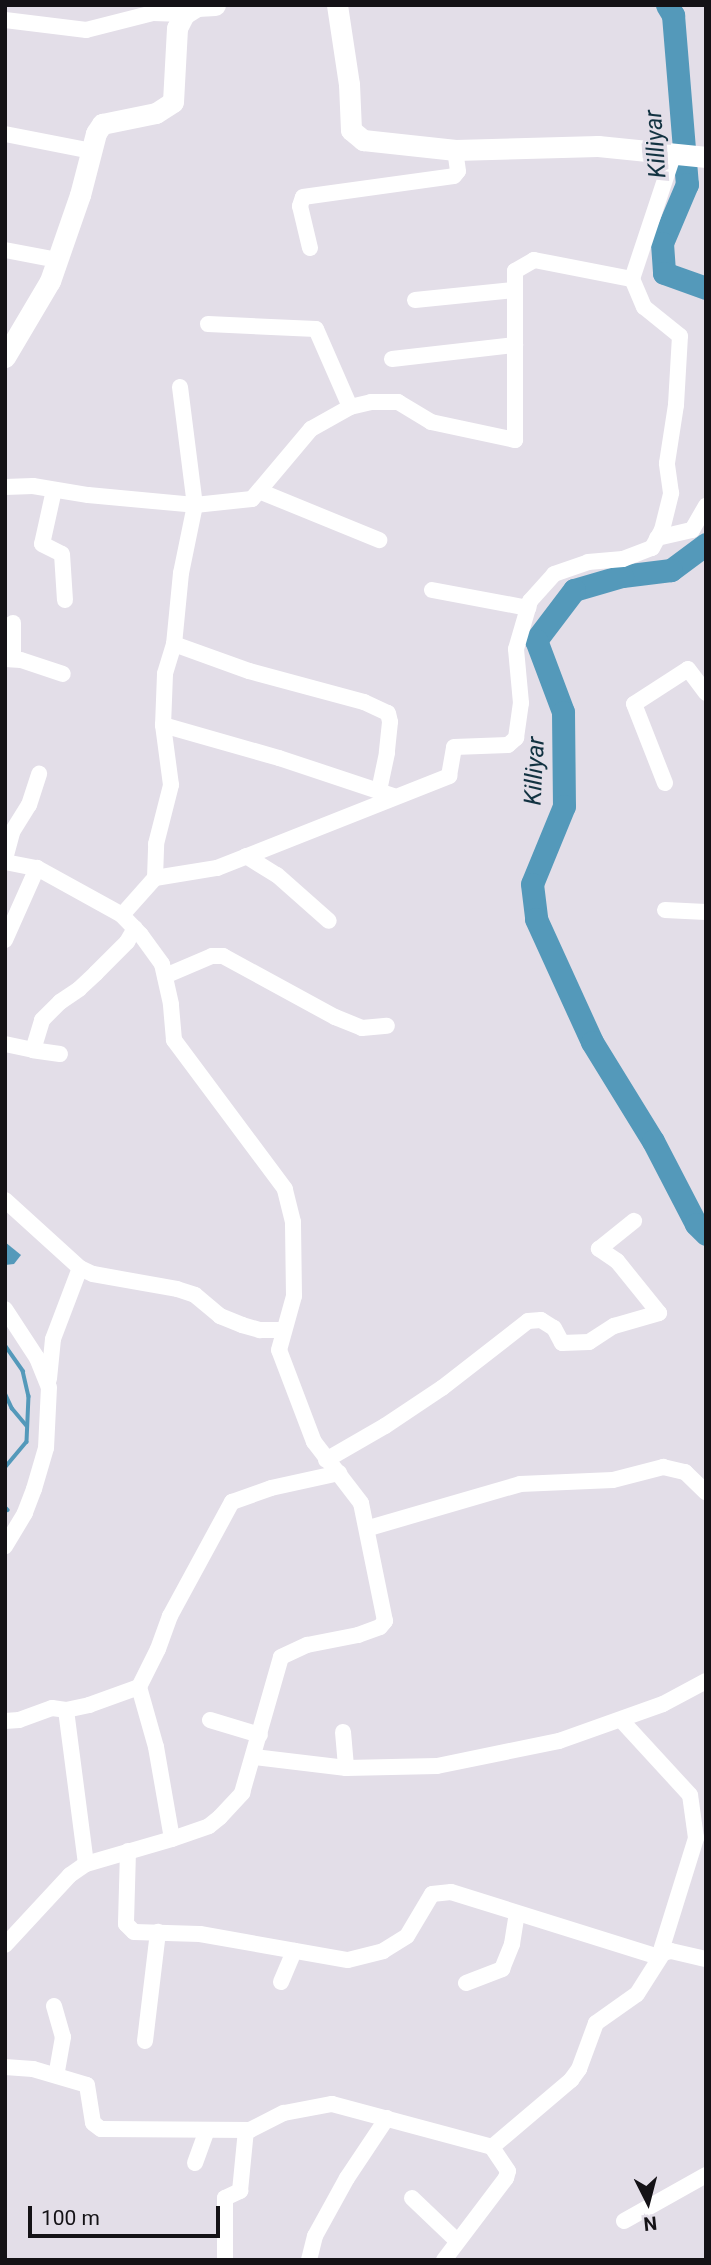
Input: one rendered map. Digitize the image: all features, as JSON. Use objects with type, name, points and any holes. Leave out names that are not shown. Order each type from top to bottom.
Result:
[{"type":"street","points":[[6,354],[50,281],[102,124],[156,113],[173,102],[177,28],[184,14],[197,6],[215,5]]},
{"type":"street","points":[[337,5],[349,85],[351,130],[363,140],[455,150],[598,146],[673,156],[703,157]]},
{"type":"street","points":[[5,20],[86,30],[151,9],[184,14]]},
{"type":"street","points":[[5,134],[92,151]]},
{"type":"street","points":[[310,248],[300,206],[303,197],[454,176],[458,173],[455,150]]},
{"type":"street","points":[[122,915],[155,878],[216,868],[386,794],[449,776],[454,747],[508,746],[516,737],[520,702],[516,649],[528,608],[554,574],[588,562],[623,559],[652,548],[671,493],[667,463],[676,405],[680,336],[644,307],[632,279],[673,156]]},
{"type":"street","points":[[5,250],[58,260]]},
{"type":"street","points":[[5,486],[195,505],[252,499],[311,429],[350,407],[371,402],[398,402],[432,422],[515,440],[515,271],[534,260],[632,279]]},
{"type":"street","points":[[415,300],[514,290]]},
{"type":"street","points":[[208,324],[316,329],[350,407]]},
{"type":"street","points":[[392,359],[515,345]]},
{"type":"street","points":[[155,878],[156,844],[171,785],[163,725],[165,674],[174,644],[181,573],[195,505],[180,387]]},
{"type":"street","points":[[54,490],[42,544],[62,554],[65,600]]},
{"type":"street","points":[[259,491],[379,540]]},
{"type":"street","points":[[657,538],[692,530],[706,506]]},
{"type":"street","points":[[432,590],[528,608]]},
{"type":"street","points":[[13,623],[9,659],[63,674]]},
{"type":"street","points":[[174,644],[248,671],[363,702],[387,713],[390,722],[386,794]]},
{"type":"street","points":[[665,783],[634,704],[688,669],[706,693]]},
{"type":"street","points":[[163,725],[279,758],[386,794]]},
{"type":"street","points":[[5,1945],[70,1875],[86,1864],[172,1839],[209,1826],[220,1817],[242,1793],[281,1657],[307,1645],[358,1635],[380,1627],[385,1621],[369,1544],[369,1528],[361,1503],[326,1460],[305,1425],[284,1371],[279,1350],[293,1296],[293,1222],[285,1189],[174,1040],[162,964],[135,928],[122,915],[37,868],[5,861],[12,832],[29,806],[39,774]]},
{"type":"street","points":[[246,856],[277,875],[329,921]]},
{"type":"street","points":[[5,940],[37,868]]},
{"type":"street","points":[[665,910],[706,912]]},
{"type":"street","points":[[33,1050],[42,1020],[96,973],[127,942],[135,928]]},
{"type":"street","points":[[165,976],[212,956],[223,956],[335,1017],[362,1028],[387,1026]]},
{"type":"street","points":[[5,1044],[60,1054]]},
{"type":"street","points":[[5,1200],[80,1268],[93,1274],[177,1289],[195,1295],[220,1316],[242,1325],[282,1331]]},
{"type":"street","points":[[326,1460],[430,1396],[528,1321],[541,1320],[554,1328],[562,1343],[589,1342],[614,1326],[659,1313],[617,1261],[599,1249],[634,1221]]},
{"type":"street","points":[[5,1546],[25,1513],[46,1448],[49,1361],[53,1339],[80,1268]]},
{"type":"street","points":[[5,1309],[37,1357],[49,1387]]},
{"type":"street","points":[[369,1528],[520,1484],[613,1480],[663,1467],[685,1472],[706,1492]]},
{"type":"street","points":[[5,1721],[52,1708],[66,1710],[110,1699],[139,1687],[158,1649],[170,1616],[232,1502],[271,1488],[339,1473]]},
{"type":"street","points":[[254,1757],[346,1768],[437,1766],[559,1741],[622,1721],[663,1704],[706,1681]]},
{"type":"street","points":[[139,1687],[156,1748],[172,1839]]},
{"type":"street","points":[[66,1710],[86,1864]]},
{"type":"street","points":[[210,1720],[260,1735]]},
{"type":"street","points":[[492,2147],[571,2080],[579,2070],[596,2023],[637,1994],[659,1957],[696,1838],[690,1795],[622,1721]]},
{"type":"street","points":[[342,1732],[346,1768]]},
{"type":"street","points":[[128,1851],[127,1927],[134,1932],[200,1934],[348,1960],[383,1951],[407,1936],[432,1894],[451,1892],[659,1957],[671,1951],[706,1959]]},
{"type":"street","points":[[466,1983],[502,1969],[512,1944],[517,1913]]},
{"type":"street","points":[[145,2041],[158,1932]]},
{"type":"street","points":[[281,1982],[294,1951]]},
{"type":"street","points":[[54,2006],[63,2037],[56,2075]]},
{"type":"street","points":[[5,2067],[56,2075],[87,2085],[93,2123],[101,2129],[246,2130],[284,2113],[323,2104],[345,2105],[492,2147],[508,2173],[444,2260]]},
{"type":"street","points":[[309,2260],[315,2236],[347,2178],[387,2118]]},
{"type":"street","points":[[195,2162],[207,2130]]},
{"type":"street","points":[[225,2260],[225,2199],[240,2191],[246,2130]]},
{"type":"street","points":[[624,2221],[706,2175]]},
{"type":"street","points":[[412,2198],[457,2241]]},
{"type":"water","points":[[5,1242],[21,1255],[14,1264],[5,1265]]},
{"type":"waterway","name":"Killiyar","points":[[667,5],[673,15],[687,184],[662,243],[664,273],[706,288]]},
{"type":"waterway","name":"Killiyar","points":[[706,544],[671,570],[622,576],[574,590],[536,640],[563,712],[564,806],[532,884],[536,919],[592,1042],[653,1141],[696,1224],[706,1234]]},
{"type":"waterway","points":[[5,1345],[23,1371],[29,1396],[27,1442],[5,1468]]},
{"type":"waterway","points":[[5,1393],[12,1408],[27,1426]]},
{"type":"waterway","points":[[5,1507],[8,1510]]}]
